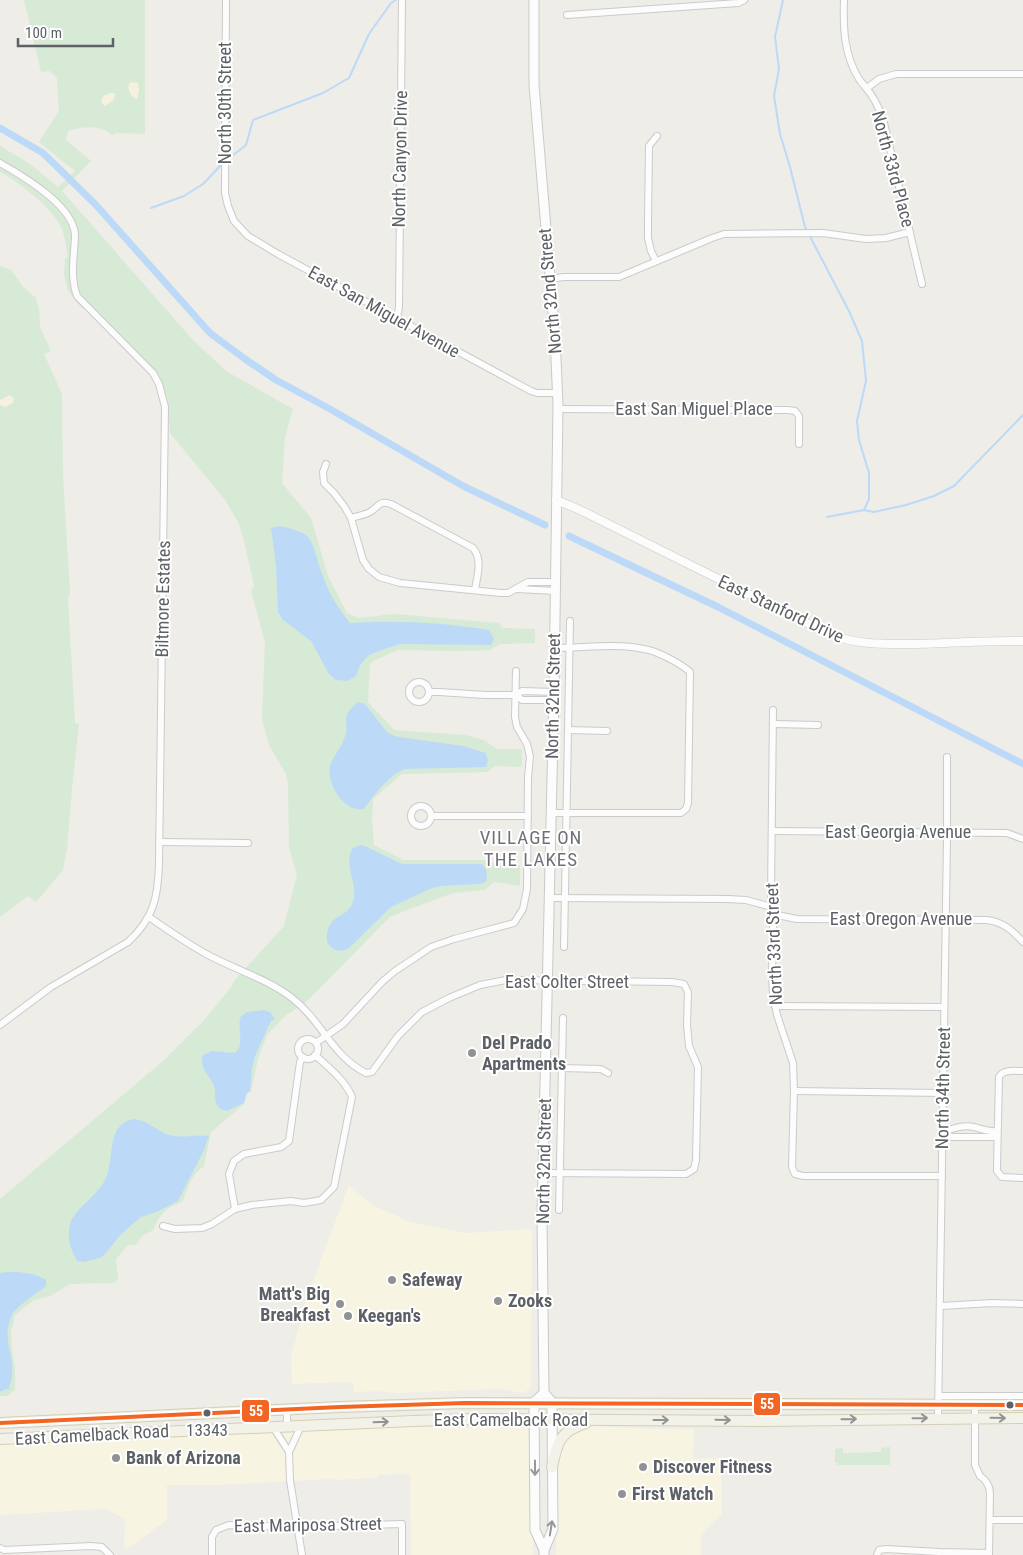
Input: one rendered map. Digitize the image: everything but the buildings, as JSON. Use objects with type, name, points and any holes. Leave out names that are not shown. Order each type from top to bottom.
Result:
[{"type":"main road","name":"North 32nd Street","points":[[534,0],[534,85],[556,353],[558,409],[554,696],[543,1173],[544,1393]]},
{"type":"main road","points":[[544,1393],[552,1402],[553,1529],[544,1553],[535,1530],[534,1420],[534,1402],[544,1393]]},
{"type":"main road","name":"East Camelback Road","points":[[0,1423],[413,1404],[534,1402],[800,1403],[939,1400],[975,1405],[1023,1405]]},
{"type":"main road","points":[[626,1420],[627,1403]]},
{"type":"main road","points":[[800,1403],[800,1420]]},
{"type":"main road","points":[[413,1404],[413,1421]]},
{"type":"main road","points":[[170,1415],[171,1432]]},
{"type":"main road","name":"East Camelback Road","points":[[0,1439],[413,1421],[1023,1418]]},
{"type":"main road","points":[[552,1467],[556,1447],[566,1432],[575,1426],[597,1420]]},
{"type":"street","name":"North 30th Street","points":[[226,0],[225,193],[228,206]]},
{"type":"street","name":"North Canyon Drive","points":[[397,318],[399,307],[402,0]]},
{"type":"street","points":[[568,15],[738,3],[744,0]]},
{"type":"street","name":"North 33rd Place","points":[[844,0],[846,46],[855,72],[878,106],[883,118],[922,284]]},
{"type":"street","points":[[867,88],[879,79],[896,74],[1023,74]]},
{"type":"street","points":[[656,261],[648,238],[648,222],[649,146],[657,136]]},
{"type":"street","name":"Biltmore Estates","points":[[0,163],[42,191],[73,224],[75,236],[73,280],[77,296],[152,373],[159,384],[165,404],[159,842],[158,886],[154,903],[149,917],[128,942],[51,987],[0,1025]]},
{"type":"street","name":"East San Miguel Avenue","points":[[228,206],[234,221],[248,236],[278,254],[530,391],[557,393]]},
{"type":"street","points":[[549,279],[564,277],[620,277],[724,234],[808,233],[866,239],[886,238],[910,232]]},
{"type":"street","name":"East San Miguel Place","points":[[558,409],[795,411],[799,416],[799,444]]},
{"type":"street","points":[[326,464],[323,472],[324,483],[344,506],[351,518],[363,560],[369,569],[379,577],[400,583],[500,593],[508,593],[517,589],[555,586]]},
{"type":"street","name":"East Stanford Drive","points":[[556,500],[578,509],[825,632],[848,641],[870,644],[1023,641]]},
{"type":"street","points":[[351,518],[370,512],[378,504],[385,502],[473,548],[478,554],[479,560],[476,590]]},
{"type":"street","name":"North 32nd Street","points":[[564,947],[570,620]]},
{"type":"street","points":[[551,813],[681,813],[686,809],[688,802],[690,672],[675,662],[646,649],[625,647],[554,648]]},
{"type":"street","points":[[316,1042],[343,1024],[382,982],[395,971],[431,947],[454,938],[514,923],[523,909],[527,889],[530,756],[527,744],[517,727],[515,717],[516,671]]},
{"type":"street","points":[[429,692],[516,695],[522,691],[530,691],[554,696]]},
{"type":"street","points":[[530,691],[530,700]]},
{"type":"street","points":[[516,695],[522,700],[554,696]]},
{"type":"street","name":"North 33rd Street","points":[[773,710],[772,975],[775,1006],[793,1063],[792,1167],[795,1174],[803,1176],[942,1176]]},
{"type":"street","points":[[774,724],[818,725]]},
{"type":"street","points":[[568,730],[607,731]]},
{"type":"street","name":"North 34th Street","points":[[938,1418],[947,757]]},
{"type":"street","points":[[430,816],[528,816]]},
{"type":"street","name":"East Georgia Avenue","points":[[772,831],[1007,833],[1023,839]]},
{"type":"street","points":[[159,842],[248,843]]},
{"type":"street","name":"East Oregon Avenue","points":[[549,898],[746,900],[797,919],[988,920],[998,921],[1015,933],[1023,942]]},
{"type":"street","name":"East Colter Street","points":[[149,917],[210,956],[274,986],[293,998],[310,1015],[348,1062],[366,1073],[372,1072],[398,1036],[422,1012],[480,985],[506,980],[672,982],[684,984],[688,992],[688,1046],[698,1067],[696,1160],[694,1169],[686,1174],[559,1173]]},
{"type":"street","points":[[775,1006],[944,1007]]},
{"type":"street","name":"North 32nd Street","points":[[559,1210],[563,1018]]},
{"type":"street","points":[[309,1039],[316,1042],[318,1048],[315,1055],[310,1058],[303,1057],[298,1050],[303,1040],[309,1039]]},
{"type":"street","points":[[163,1226],[175,1229],[202,1228],[212,1224],[235,1209],[252,1205],[291,1201],[304,1203],[321,1200],[334,1187],[352,1098],[349,1088],[343,1080],[315,1055]]},
{"type":"street","points":[[235,1209],[229,1174],[234,1161],[244,1154],[281,1147],[289,1141],[300,1062],[303,1057]]},
{"type":"street","points":[[562,1068],[601,1069],[608,1073]]},
{"type":"street","points":[[1023,1071],[1004,1071],[998,1080],[997,1134],[997,1167],[999,1175],[1005,1178],[1023,1178]]},
{"type":"street","points":[[794,1091],[943,1093]]},
{"type":"street","points":[[942,1132],[967,1127],[997,1134]]},
{"type":"street","points":[[967,1127],[967,1138]]},
{"type":"street","points":[[942,1132],[952,1137],[967,1138],[997,1134]]},
{"type":"street","points":[[543,1173],[559,1173]]},
{"type":"street","points":[[940,1306],[992,1303],[1023,1304]]},
{"type":"street","name":"East Camelback Road","points":[[939,1400],[1023,1396]]},
{"type":"street","points":[[878,1552],[899,1549],[989,1554],[990,1493],[989,1487],[980,1476],[975,1465],[975,1405]]},
{"type":"street","points":[[286,1409],[287,1426]]},
{"type":"street","points":[[301,1426],[289,1452],[290,1480],[302,1555]]},
{"type":"street","points":[[273,1427],[289,1452]]},
{"type":"street","points":[[990,1520],[1023,1520]]},
{"type":"street","name":"East Mariposa Street","points":[[212,1555],[212,1537],[216,1530],[229,1525],[297,1527],[402,1524],[402,1555]]},
{"type":"street","points":[[0,1548],[4,1550],[91,1546],[102,1548],[110,1554]]},
{"type":"shaded area","points":[[349,1185],[372,1205],[410,1222],[466,1233],[532,1229],[531,1386],[525,1393],[499,1389],[398,1393],[378,1391],[354,1392],[353,1382],[292,1384],[291,1357],[306,1300]]},
{"type":"shaded area","points":[[558,1424],[694,1429],[693,1459],[721,1458],[722,1514],[701,1535],[701,1555],[556,1555]]},
{"type":"shaded area","points":[[400,1427],[532,1428],[533,1555],[411,1555],[410,1474],[378,1475],[377,1478],[334,1480],[218,1485],[167,1485],[167,1520],[127,1549],[124,1548],[125,1519],[105,1509],[0,1515],[0,1443]]},
{"type":"green space","points":[[24,0],[145,0],[145,134],[116,133],[112,135],[101,129],[91,127],[68,131],[66,140],[91,161],[62,191],[192,339],[226,371],[293,409],[285,437],[282,483],[311,518],[328,576],[347,613],[359,618],[394,614],[499,623],[502,628],[535,629],[535,643],[500,644],[490,650],[398,650],[370,664],[368,702],[394,730],[465,735],[484,740],[497,749],[522,749],[522,767],[495,766],[487,772],[402,774],[373,799],[374,845],[403,860],[487,860],[497,865],[520,865],[520,886],[494,882],[485,890],[453,893],[390,917],[306,1002],[285,1016],[267,1035],[258,1059],[251,1091],[247,1094],[244,1104],[211,1132],[204,1166],[194,1177],[183,1201],[167,1209],[159,1218],[153,1230],[142,1236],[136,1245],[128,1245],[116,1259],[118,1279],[114,1283],[70,1284],[50,1296],[34,1300],[15,1315],[11,1332],[15,1368],[15,1390],[7,1396],[0,1396],[0,1199],[163,1061],[206,1018],[234,981],[284,926],[297,875],[289,847],[288,784],[286,774],[269,745],[262,719],[265,642],[251,591],[254,586],[238,522],[225,500],[170,433],[168,400],[159,374],[116,331],[80,306],[68,291],[64,275],[65,259],[68,256],[63,232],[58,221],[35,197],[0,172],[0,146],[30,164],[58,187],[75,171],[39,142],[59,111],[57,78],[50,71],[41,72]]},
{"type":"green space","points":[[0,266],[11,270],[24,288],[36,298],[40,327],[51,351],[44,354],[62,394],[63,477],[70,592],[68,600],[75,723],[79,724],[67,849],[63,870],[36,902],[28,896],[0,917]]},
{"type":"green space","points":[[890,1447],[890,1465],[837,1465],[839,1463],[835,1463],[835,1449],[843,1448],[843,1453],[881,1452],[881,1448]]},
{"type":"sand","points":[[129,83],[138,83],[137,99],[131,95],[129,90]]},
{"type":"sand","points":[[115,93],[114,100],[105,106],[101,102],[103,96]]},
{"type":"sand","points":[[10,395],[14,398],[13,403],[5,407],[0,405],[0,400]]},
{"type":"water","points":[[279,526],[298,531],[308,537],[328,589],[350,623],[419,622],[489,630],[494,639],[491,645],[401,644],[369,655],[360,665],[356,676],[348,681],[336,680],[329,674],[311,641],[283,620],[278,612],[276,566],[271,528]]},
{"type":"water","points":[[358,702],[365,704],[387,732],[392,735],[463,746],[486,753],[488,761],[486,767],[405,769],[388,780],[364,809],[350,807],[338,796],[334,789],[331,782],[330,767],[343,743],[347,728],[346,716]]},
{"type":"water","points":[[360,845],[402,864],[482,864],[486,869],[487,880],[478,884],[432,888],[391,907],[349,948],[337,950],[327,942],[327,932],[333,920],[347,911],[354,898],[354,886],[349,860],[353,848]]},
{"type":"water","points":[[263,1010],[270,1012],[275,1019],[271,1021],[255,1056],[250,1091],[247,1093],[244,1103],[227,1111],[223,1110],[216,1103],[214,1086],[204,1068],[202,1056],[211,1051],[235,1053],[240,1045],[241,1016],[247,1012]]},
{"type":"water","points":[[133,1119],[144,1122],[173,1136],[209,1136],[204,1150],[178,1201],[141,1217],[120,1235],[100,1258],[84,1262],[77,1261],[70,1243],[69,1234],[72,1218],[103,1184],[109,1170],[112,1144],[118,1128]]},
{"type":"water","points":[[18,1272],[36,1275],[46,1280],[46,1286],[24,1302],[13,1313],[9,1322],[8,1338],[12,1360],[12,1379],[9,1387],[10,1390],[6,1389],[0,1392],[0,1273]]},
{"type":"waterway","points":[[227,160],[246,145],[253,120],[323,93],[349,78],[369,34],[391,3],[396,0]]},
{"type":"waterway","points":[[783,0],[775,37],[779,69],[774,96],[780,134],[805,227],[849,311],[862,341],[866,381],[857,421],[859,440],[869,473],[869,499],[864,510]]},
{"type":"waterway","points":[[0,128],[43,153],[96,205],[210,333],[245,359],[276,380],[463,486],[545,525]]},
{"type":"waterway","points":[[151,208],[184,196],[203,184],[223,163]]},
{"type":"waterway","points":[[827,517],[864,510],[874,512],[906,505],[934,496],[954,486],[1023,415]]},
{"type":"waterway","points":[[569,536],[718,607],[1023,764]]},
{"type":"transit line","name":"55","points":[[0,1423],[465,1403],[1023,1405]]},
{"type":"place","name":"Del Prado Apartments","points":[[472,1053]]},
{"type":"place","name":"Safeway","points":[[392,1280]]},
{"type":"place","name":"Zooks","points":[[498,1301]]},
{"type":"place","name":"Matt's Big Breakfast","points":[[340,1304]]},
{"type":"place","name":"Keegan's","points":[[348,1316]]},
{"type":"place","name":"13343","points":[[207,1413]]},
{"type":"place","name":"Bank of Arizona","points":[[116,1458]]},
{"type":"place","name":"Discover Fitness","points":[[643,1467]]},
{"type":"place","name":"First Watch","points":[[622,1494]]},
{"type":"district","name":"VILLAGE ON THE LAKES","points":[[531,848]]}]
